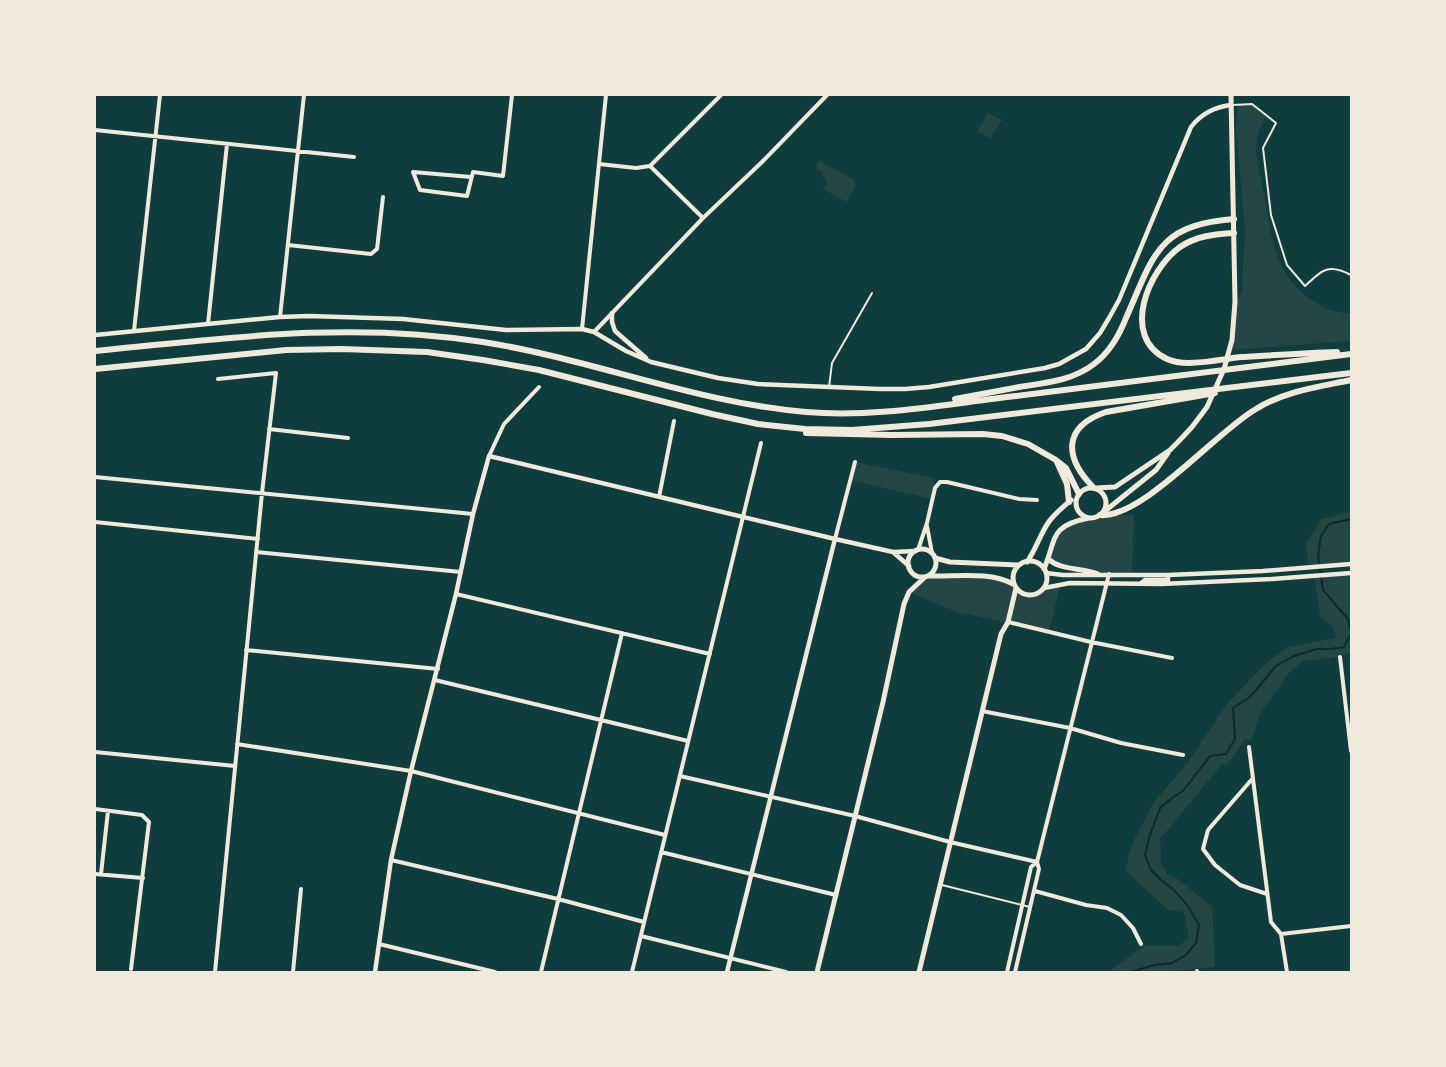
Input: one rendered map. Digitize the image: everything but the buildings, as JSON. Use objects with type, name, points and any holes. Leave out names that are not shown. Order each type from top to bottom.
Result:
[{"type":"highway","points":[[893,411],[1056,381],[1082,372],[1102,358],[1114,344],[1154,256],[1165,242],[1190,227],[1234,219]]},
{"type":"highway","points":[[1234,233],[1204,236],[1191,240],[1169,256],[1161,266],[1146,295],[1141,314],[1144,333],[1155,351],[1168,360],[1186,363],[1249,357],[1351,353]]},
{"type":"highway","points":[[95,352],[294,333],[340,331],[425,335],[538,352],[715,398],[761,407],[806,412],[852,414],[893,411],[1351,353]]},
{"type":"highway","points":[[95,369],[296,350],[369,349],[426,352],[539,370],[712,414],[792,431],[818,434],[993,434],[1028,444],[1056,460],[1066,468],[1078,494]]},
{"type":"highway","points":[[758,424],[805,429],[852,430],[895,428],[1351,372]]},
{"type":"highway","points":[[1102,514],[1111,515],[1124,510],[1154,491],[1231,426],[1256,409],[1281,396],[1351,380]]},
{"type":"highway","points":[[1095,488],[1080,473],[1072,454],[1074,435],[1087,420],[1106,412],[1272,382]]},
{"type":"highway","points":[[1056,460],[1067,484],[1069,502]]},
{"type":"main road","points":[[1170,450],[1115,487],[1085,489],[1078,494],[1055,514],[1048,523],[1036,549],[1027,562],[1020,565],[950,562],[924,550],[917,551],[910,557],[908,566],[913,574],[921,577],[991,576],[1006,580],[1024,594],[1035,595],[1044,588],[1047,581],[1045,571],[1057,533],[1069,523],[1102,514],[1115,504],[1156,470],[1170,450],[1198,420],[1211,399],[1221,377],[1232,340],[1235,302],[1231,95]]},
{"type":"main road","points":[[1095,488],[1105,498],[1106,503],[1102,514]]},
{"type":"main road","points":[[1078,494],[1076,501],[1078,511],[1091,518]]},
{"type":"main road","points":[[817,972],[883,702],[904,604],[909,592],[936,567],[933,555]]},
{"type":"main road","points":[[1048,559],[1059,567],[1085,569],[1098,574]]},
{"type":"main road","points":[[1027,562],[1039,564],[1045,571]]},
{"type":"main road","points":[[919,972],[1001,634],[1008,622],[1015,586],[1014,573],[1020,565]]},
{"type":"street","points":[[134,331],[160,95]]},
{"type":"street","points":[[280,317],[304,95]]},
{"type":"street","points":[[471,177],[413,172],[420,190],[467,196],[473,172],[503,176],[512,95]]},
{"type":"street","points":[[582,329],[606,95]]},
{"type":"street","points":[[599,164],[636,168],[650,166],[722,95]]},
{"type":"street","points":[[594,332],[827,95]]},
{"type":"street","points":[[95,335],[280,317],[309,316],[402,319],[516,331],[582,329],[594,332],[626,351],[651,362],[693,373],[742,382],[829,388],[880,389],[929,387],[1045,368],[1059,364],[1080,353],[1100,333],[1119,300],[1191,127],[1198,117],[1207,112],[1231,105]]},
{"type":"street","points":[[95,130],[354,157]]},
{"type":"street","points":[[208,324],[227,144]]},
{"type":"street","points":[[650,166],[704,218]]},
{"type":"street","points":[[288,245],[371,254],[377,249],[383,197]]},
{"type":"street","points":[[612,314],[615,331],[651,362]]},
{"type":"street","points":[[215,972],[246,650],[276,373],[218,379]]},
{"type":"street","points":[[375,972],[391,860],[488,456],[504,424],[539,387]]},
{"type":"street","points":[[659,497],[674,421]]},
{"type":"street","points":[[269,429],[348,438]]},
{"type":"street","points":[[632,972],[761,443]]},
{"type":"street","points":[[488,456],[893,552],[917,551],[927,524],[935,488],[944,481],[1019,499],[1037,500]]},
{"type":"street","points":[[727,972],[855,462]]},
{"type":"street","points":[[95,477],[473,514]]},
{"type":"street","points":[[95,522],[258,539]]},
{"type":"street","points":[[927,524],[933,555]]},
{"type":"street","points":[[256,552],[461,572]]},
{"type":"street","points":[[893,552],[908,566]]},
{"type":"street","points":[[1045,571],[1063,575],[1168,575],[1351,564]]},
{"type":"street","points":[[1044,588],[1070,583],[1140,584],[1351,573]]},
{"type":"street","points":[[1015,972],[1035,890],[1039,868],[1037,862],[1108,574]]},
{"type":"street","points":[[1140,584],[1145,580],[1168,580],[1168,575]]},
{"type":"street","points":[[456,594],[710,654]]},
{"type":"street","points":[[1008,622],[1091,642],[1172,658]]},
{"type":"street","points":[[540,972],[622,634]]},
{"type":"street","points":[[246,650],[438,669]]},
{"type":"street","points":[[1340,657],[1351,751]]},
{"type":"street","points":[[435,680],[688,741]]},
{"type":"street","points":[[982,711],[1070,728],[1121,744],[1183,756]]},
{"type":"street","points":[[237,744],[412,771],[665,835]]},
{"type":"street","points":[[1249,747],[1271,922],[1281,934],[1287,972]]},
{"type":"street","points":[[95,752],[235,766]]},
{"type":"street","points":[[680,776],[855,816],[950,842],[1037,862]]},
{"type":"street","points":[[1253,778],[1208,830],[1203,849],[1215,865],[1240,885],[1267,894]]},
{"type":"street","points":[[95,810],[142,815],[149,822],[131,969]]},
{"type":"street","points":[[101,874],[108,811]]},
{"type":"street","points":[[661,852],[836,895]]},
{"type":"street","points":[[391,860],[558,899],[644,922]]},
{"type":"street","points":[[1008,972],[1031,867],[1037,862]]},
{"type":"street","points":[[95,874],[143,878]]},
{"type":"street","points":[[293,972],[301,889]]},
{"type":"street","points":[[1035,890],[1086,905],[1107,908],[1121,915],[1133,928],[1141,944]]},
{"type":"street","points":[[1281,934],[1351,926]]},
{"type":"street","points":[[641,936],[786,972]]},
{"type":"street","points":[[379,944],[495,972]]},
{"type":"lane","points":[[1231,105],[1252,104],[1276,123],[1263,148],[1264,161],[1271,215],[1287,265],[1306,286],[1322,270],[1340,268],[1351,275]]},
{"type":"lane","points":[[829,388],[832,363],[872,293]]},
{"type":"lane","points":[[940,884],[1031,907]]},
{"type":"shaded area","points":[[1238,104],[1252,104],[1266,115],[1256,146],[1257,159],[1272,240],[1283,268],[1301,292],[1315,302],[1332,311],[1351,313],[1351,341],[1230,350],[1235,302],[1242,293],[1245,229],[1236,128]]},
{"type":"shaded area","points":[[988,113],[1002,120],[991,138],[977,131]]},
{"type":"shaded area","points":[[820,161],[854,180],[855,187],[847,202],[823,189],[827,182],[821,176],[823,172],[817,169],[816,166]]},
{"type":"shaded area","points":[[855,462],[933,478],[935,488],[932,499],[850,480]]},
{"type":"shaded area","points":[[1351,512],[1351,564],[1309,567],[1306,544],[1322,519]]},
{"type":"shaded area","points":[[1100,515],[1134,515],[1132,574],[1078,571],[1048,559],[1057,533],[1077,521]]},
{"type":"shaded area","points":[[1351,573],[1351,653],[1340,657],[1303,661],[1288,674],[1260,714],[1252,740],[1245,739],[1226,766],[1223,763],[1160,839],[1161,864],[1168,875],[1178,879],[1212,907],[1215,967],[1163,972],[1108,972],[1144,946],[1177,946],[1189,939],[1184,912],[1168,910],[1125,870],[1133,842],[1154,802],[1187,764],[1227,704],[1266,663],[1288,647],[1336,638],[1332,625],[1320,617],[1314,576]]},
{"type":"shaded area","points":[[991,576],[1006,580],[1019,592],[1029,595],[1035,595],[1044,588],[1060,585],[1049,632],[957,612],[909,592],[926,577]]},
{"type":"waterway","points":[[1351,519],[1329,524],[1321,536],[1318,555],[1323,590],[1348,619],[1351,632]]},
{"type":"waterway","points":[[1131,972],[1154,965],[1172,963],[1186,955],[1196,943],[1199,925],[1188,906],[1174,890],[1151,870],[1145,855],[1160,808],[1183,791],[1210,756],[1226,754],[1235,739],[1233,708],[1250,697],[1276,666],[1294,656],[1317,649],[1344,647],[1351,634]]}]
